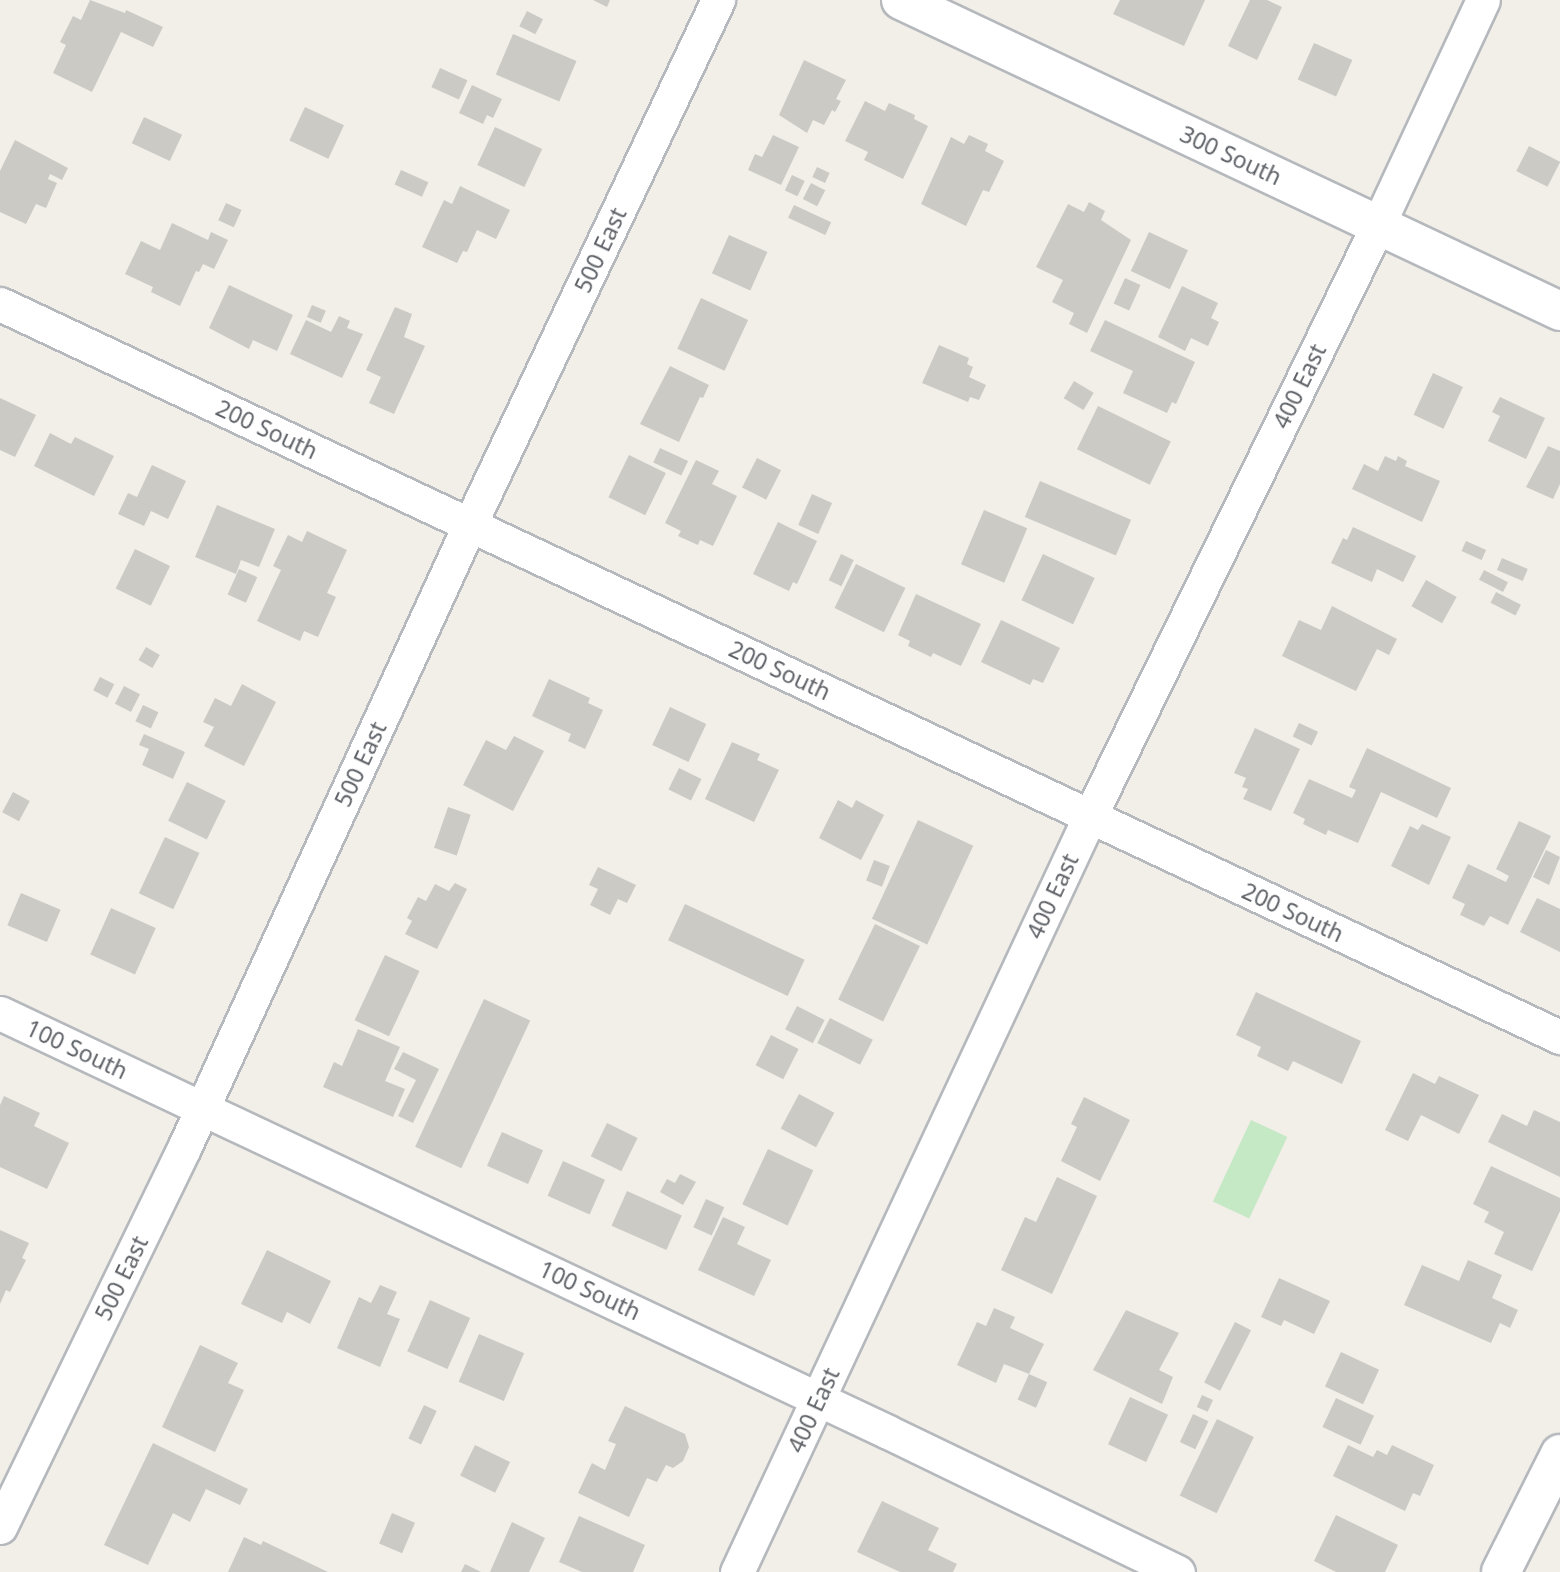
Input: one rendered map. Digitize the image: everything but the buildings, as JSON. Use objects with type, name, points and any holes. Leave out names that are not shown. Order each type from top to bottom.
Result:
[{"type":"main road","name":"300 South","points":[[901,0],[1560,311]]},
{"type":"main road","points":[[1501,1572],[1560,1454]]},
{"type":"street","name":"500 East","points":[[0,1527],[203,1107],[470,524],[718,0]]},
{"type":"street","name":"400 East","points":[[737,1572],[1090,816],[1378,225],[1483,0]]},
{"type":"street","name":"200 South","points":[[0,304],[1560,1037]]},
{"type":"street","name":"100 South","points":[[0,1013],[819,1399],[1178,1572]]},
{"type":"green space","points":[[1251,1120],[1287,1137],[1249,1218],[1213,1202]]}]
